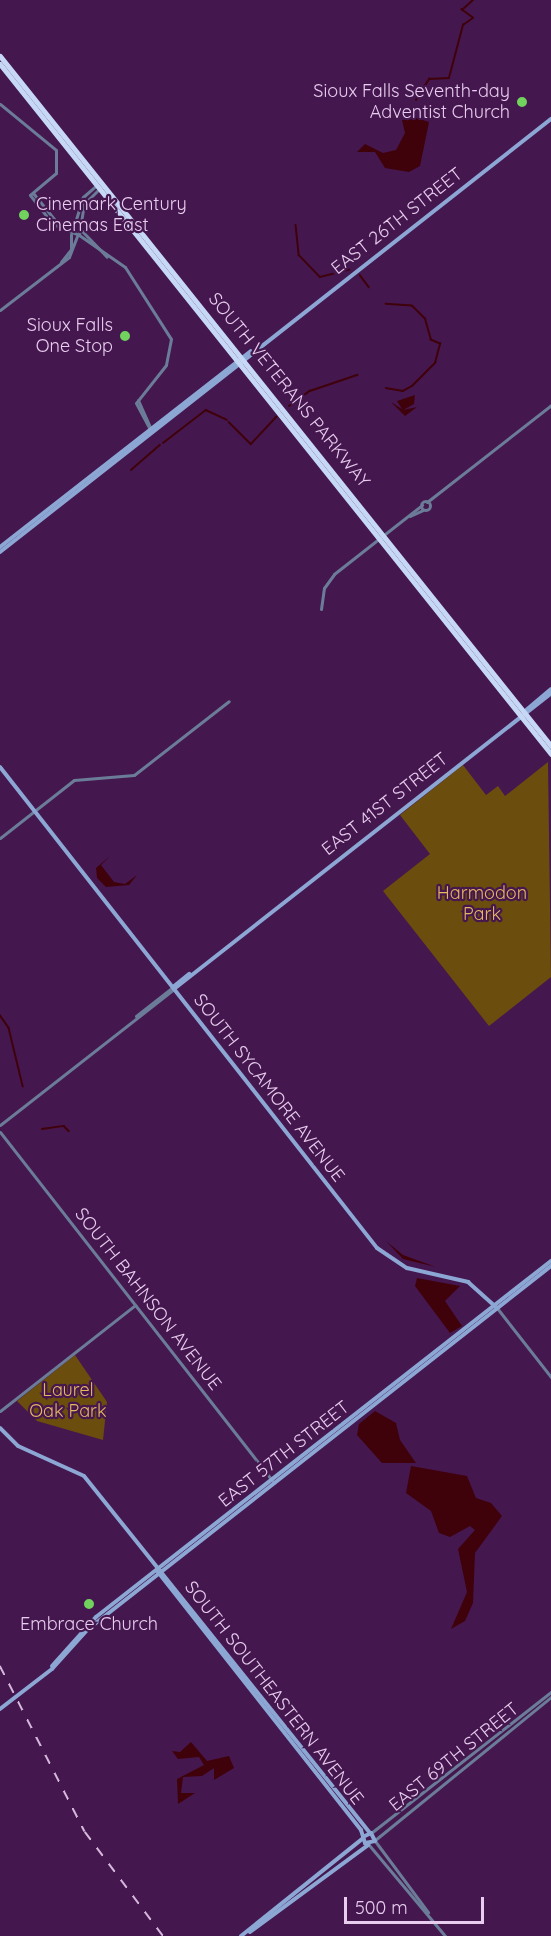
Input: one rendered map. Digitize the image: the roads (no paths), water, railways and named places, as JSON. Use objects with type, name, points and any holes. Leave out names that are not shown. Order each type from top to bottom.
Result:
[{"type":"highway","name":"SOUTH VETERANS PARKWAY","points":[[0,56],[383,535],[522,713],[551,754]]},
{"type":"highway","name":"SOUTH VETERANS PARKWAY","points":[[0,63],[101,184]]},
{"type":"highway","name":"SOUTH VETERANS PARKWAY","points":[[522,713],[551,746]]},
{"type":"main road","name":"EAST 26TH STREET","points":[[0,547],[550,119]]},
{"type":"main road","name":"EAST 26TH STREET","points":[[0,552],[151,430]]},
{"type":"main road","name":"EAST 41ST STREET","points":[[174,988],[551,688]]},
{"type":"main road","name":"EAST 41ST STREET","points":[[522,713],[551,693]]},
{"type":"main road","name":"SOUTH SYCAMORE AVENUE","points":[[0,766],[381,1252],[410,1269],[468,1282],[496,1306]]},
{"type":"main road","name":"EAST 57TH STREET","points":[[0,1709],[42,1677],[98,1621],[551,1261]]},
{"type":"main road","name":"EAST 57TH STREET","points":[[496,1306],[551,1266]]},
{"type":"main road","name":"SOUTH SOUTHEASTERN AVENUE","points":[[0,1428],[20,1447],[82,1474],[369,1845]]},
{"type":"main road","name":"EAST 57TH STREET","points":[[42,1677],[77,1634],[114,1603],[159,1572]]},
{"type":"main road","name":"SOUTH SOUTHEASTERN AVENUE","points":[[159,1572],[375,1840]]},
{"type":"main road","points":[[98,1621],[114,1603]]},
{"type":"main road","points":[[243,1936],[370,1833]]},
{"type":"main road","points":[[243,1936],[375,1840]]},
{"type":"street","points":[[0,104],[44,135],[56,150],[57,170],[32,194]]},
{"type":"street","points":[[60,263],[71,249],[71,233],[83,197],[101,184]]},
{"type":"street","points":[[0,310],[71,255],[80,229],[84,204],[101,184]]},
{"type":"street","points":[[39,202],[42,186]]},
{"type":"street","points":[[32,194],[56,220],[80,229],[108,258]]},
{"type":"street","points":[[32,194],[53,224],[77,236],[127,269],[136,292],[171,339],[166,364],[138,400],[151,430]]},
{"type":"street","points":[[321,609],[330,579],[551,405]]},
{"type":"street","points":[[423,507],[428,503]]},
{"type":"street","points":[[0,838],[78,778],[134,775],[229,701]]},
{"type":"street","name":"EAST 41ST STREET","points":[[0,1125],[174,988]]},
{"type":"street","name":"SOUTH BAHNSON AVENUE","points":[[0,1132],[273,1482]]},
{"type":"street","points":[[0,1411],[135,1305]]},
{"type":"street","name":"SOUTH SYCAMORE AVENUE","points":[[496,1306],[551,1377]]},
{"type":"street","name":"EAST 69TH STREET","points":[[442,1779],[551,1692]]},
{"type":"street","name":"EAST 69TH STREET","points":[[375,1840],[551,1697]]},
{"type":"street","points":[[513,1728],[525,1712]]},
{"type":"street","points":[[370,1833],[442,1779]]},
{"type":"street","points":[[424,1798],[442,1779]]},
{"type":"street","points":[[398,1819],[418,1798]]},
{"type":"street","points":[[375,1840],[445,1936]]},
{"type":"street","points":[[369,1845],[436,1924]]},
{"type":"waterway","points":[[416,100],[429,79],[449,78],[463,25],[473,18],[462,10],[473,0]]},
{"type":"waterway","points":[[296,225],[299,255],[320,277],[349,270]]},
{"type":"waterway","points":[[360,275],[369,287]]},
{"type":"waterway","points":[[386,304],[412,306],[425,319],[431,340],[440,344],[435,363],[412,386],[403,391],[386,388]]},
{"type":"waterway","points":[[289,406],[310,391],[357,375]]},
{"type":"waterway","points":[[163,443],[206,410],[227,420]]},
{"type":"waterway","points":[[229,422],[251,444],[276,417]]},
{"type":"waterway","points":[[131,470],[160,445]]},
{"type":"waterway","points":[[0,1015],[9,1028],[23,1086]]},
{"type":"waterway","points":[[42,1129],[64,1126],[69,1131]]},
{"type":"railway","points":[[0,1666],[85,1832],[163,1936]]},
{"type":"place","name":"Sioux Falls Seventh-day Adventist Church","points":[[522,102]]},
{"type":"place","name":"Cinemark Century Cinemas East","points":[[24,215]]},
{"type":"place","name":"Sioux Falls One Stop","points":[[125,336]]},
{"type":"place","name":"Embrace Church","points":[[89,1604]]},
{"type":"park label","name":"Harmodon Park","points":[[482,904]]},
{"type":"park label","name":"Laurel Oak Park","points":[[68,1401]]}]
